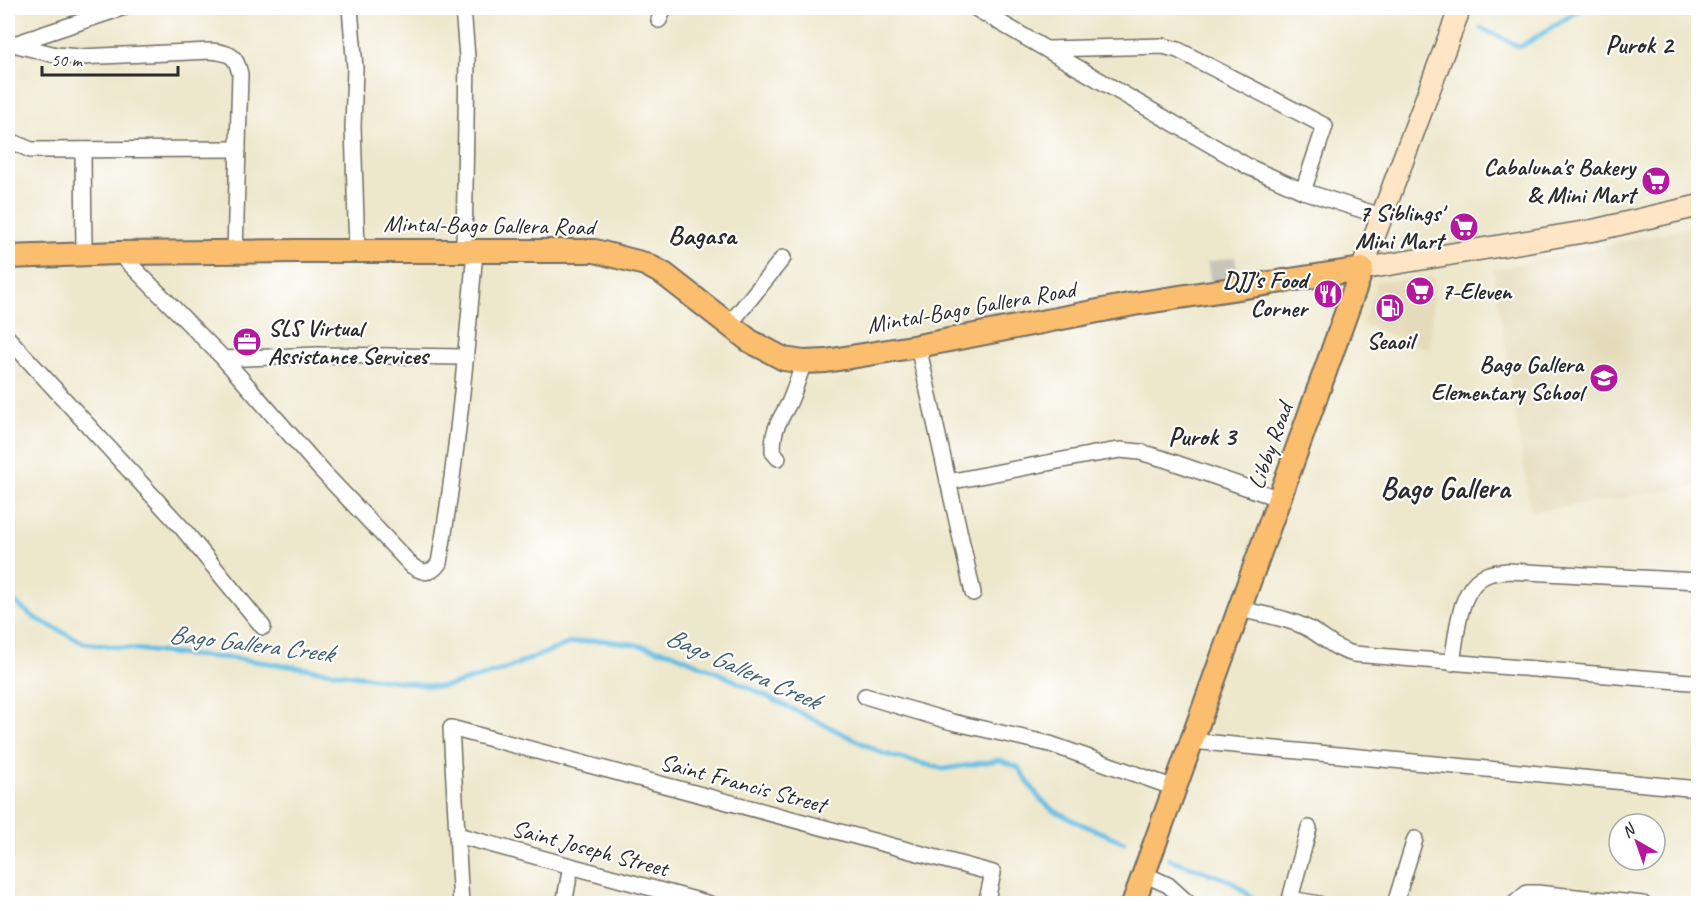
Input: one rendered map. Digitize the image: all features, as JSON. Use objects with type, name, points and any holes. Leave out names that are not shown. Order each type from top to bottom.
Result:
[{"type":"main road","name":"Libby Road","points":[[1133,903],[1381,216],[1460,8]]},
{"type":"main road","points":[[1362,269],[1595,230],[1698,206]]},
{"type":"main road","name":"Mintal-Bago Gallera Road","points":[[8,257],[119,253],[542,249],[595,251],[625,257],[664,274],[767,352],[784,359],[804,362],[826,361],[918,346],[1134,304],[1362,269]]},
{"type":"street","points":[[10,45],[122,8]]},
{"type":"street","points":[[350,8],[355,68],[352,127],[357,251]]},
{"type":"street","points":[[119,253],[224,359],[315,463],[412,566],[421,572],[428,573],[435,569],[439,563],[450,502],[466,357],[470,251],[464,8]]},
{"type":"street","points":[[975,8],[1249,167],[1304,191],[1381,216]]},
{"type":"street","points":[[10,45],[56,55],[80,57],[211,51],[232,56],[238,63],[240,74],[235,252]]},
{"type":"street","points":[[1047,49],[1163,46],[1178,50],[1325,126],[1304,191]]},
{"type":"street","points":[[8,140],[31,150],[238,149]]},
{"type":"street","points":[[83,150],[84,254]]},
{"type":"street","points":[[729,325],[783,258]]},
{"type":"street","points":[[8,339],[183,529],[263,627]]},
{"type":"street","points":[[918,346],[973,593]]},
{"type":"street","points":[[224,359],[318,355],[466,357]]},
{"type":"street","points":[[778,458],[773,452],[773,434],[779,418],[789,403],[804,362]]},
{"type":"street","points":[[948,482],[1120,450],[1140,452],[1164,459],[1280,499]]},
{"type":"street","points":[[1452,663],[1467,591],[1477,580],[1489,574],[1508,571],[1698,582]]},
{"type":"street","points":[[1241,609],[1298,623],[1342,651],[1354,654],[1698,681]]},
{"type":"street","points":[[865,696],[952,722],[1050,744],[1175,788]]},
{"type":"street","name":"Saint Francis Street","points":[[457,835],[451,728],[993,873],[986,903]]},
{"type":"street","points":[[1192,741],[1698,789]]},
{"type":"street","points":[[1309,828],[1290,899],[1319,903]]},
{"type":"street","points":[[457,835],[461,903]]},
{"type":"street","name":"Saint Joseph Street","points":[[457,835],[710,903]]},
{"type":"street","points":[[1395,903],[1415,839]]},
{"type":"street","points":[[564,903],[571,866]]},
{"type":"street","points":[[1144,874],[1168,885],[1189,903]]},
{"type":"street","points":[[1517,900],[1527,893],[1537,893],[1643,903]]},
{"type":"shaded area","name":"Bago Gallera Elementary School","points":[[1697,226],[1698,486],[1531,512],[1493,270]]},
{"type":"shaded area","points":[[1235,257],[1238,277],[1211,282],[1207,262]]},
{"type":"shaded area","points":[[1434,277],[1430,350],[1363,324],[1377,282]]},
{"type":"waterway","points":[[1481,28],[1520,47],[1583,8]]},
{"type":"waterway","name":"Bago Gallera Creek","points":[[8,597],[35,618],[84,643],[231,658],[438,687],[500,671],[570,643],[599,640],[633,644],[672,653],[719,673],[884,754],[944,769],[1000,760],[1018,767],[1039,798],[1053,810],[1124,842]]},
{"type":"waterway","name":"Bago Gallera Creek","points":[[1169,859],[1231,881],[1260,904]]},
{"type":"place","name":"Cabaluna's Bakery & Mini Mart","points":[[1656,181]]},
{"type":"place","name":"7 Siblings' Mini Mart","points":[[1464,227]]},
{"type":"place","name":"7-Eleven","points":[[1420,291]]},
{"type":"place","name":"DJJ's Food Corner","points":[[1328,294]]},
{"type":"place","name":"Seaoil","points":[[1390,308]]},
{"type":"place","name":"SLS Virtual Assistance Services","points":[[247,342]]},
{"type":"place","name":"Bago Gallera Elementary School","points":[[1604,378]]},
{"type":"district","name":"Purok 2","points":[[1639,44]]},
{"type":"district","name":"Bagasa","points":[[702,235]]},
{"type":"district","name":"Purok 3","points":[[1202,436]]},
{"type":"district","name":"Bago Gallera","points":[[1445,488]]}]
